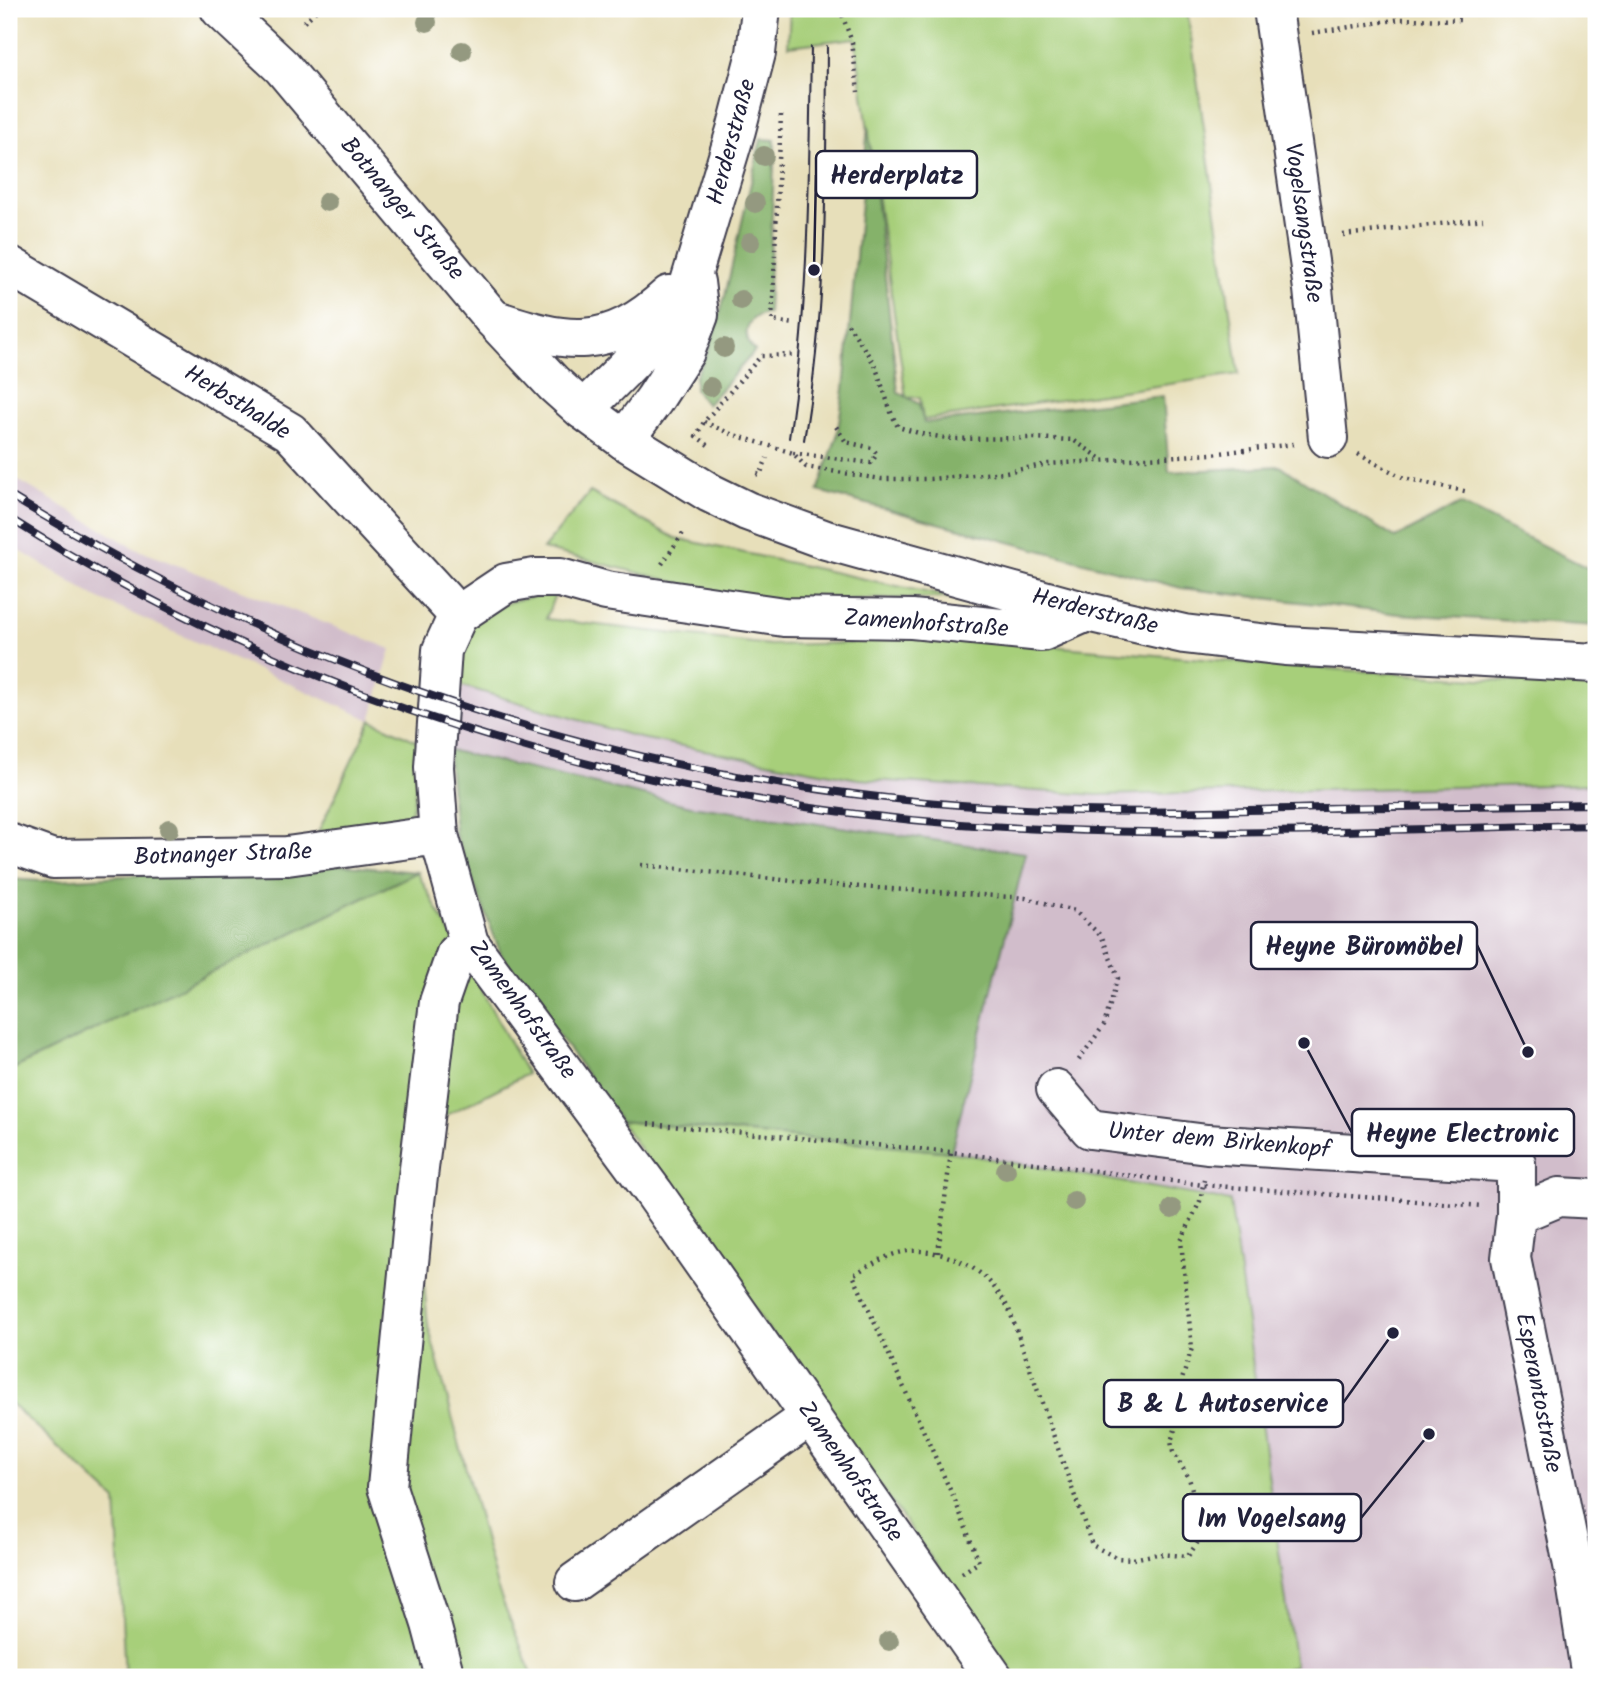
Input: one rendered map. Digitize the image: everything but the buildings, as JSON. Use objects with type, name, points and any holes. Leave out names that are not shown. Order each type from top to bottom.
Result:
[{"type":"street","name":"Botnanger Straße","points":[[220,9],[282,67],[493,319],[583,410]]},
{"type":"street","name":"Herderstraße","points":[[761,9],[756,53],[719,191],[687,292],[675,312],[639,354],[583,410],[624,440],[710,493],[747,510],[826,540],[1087,612],[1184,634],[1285,646],[1596,663]]},
{"type":"street","name":"Vogelsangstraße","points":[[1273,9],[1313,289],[1328,438]]},
{"type":"street","name":"Herbsthalde","points":[[9,265],[290,432],[458,615]]},
{"type":"street","points":[[493,319],[536,334],[576,340],[605,336],[624,328],[661,303],[694,273]]},
{"type":"street","name":"Herderstraße","points":[[624,440],[685,352],[699,316],[694,273]]},
{"type":"street","name":"Zamenhofstraße","points":[[993,1677],[601,1119],[470,943],[439,835],[434,767],[442,650],[458,615],[506,583],[535,578],[560,578],[606,591],[784,617],[912,619],[1042,632],[1087,612]]},
{"type":"street","name":"Botnanger Straße","points":[[9,843],[53,859],[287,856],[439,835]]},
{"type":"street","points":[[445,1677],[387,1487],[415,1202],[439,1002],[456,953],[470,943]]},
{"type":"street","name":"Unter dem Birkenkopf","points":[[1056,1089],[1090,1129],[1208,1144],[1517,1163],[1517,1215]]},
{"type":"street","points":[[1517,1215],[1559,1197],[1596,1199]]},
{"type":"street","name":"Esperantostraße","points":[[1517,1215],[1511,1258],[1585,1569],[1591,1677]]},
{"type":"street","points":[[575,1582],[811,1416]]},
{"type":"path","points":[[304,22],[318,9]]},
{"type":"path","points":[[841,9],[852,42],[858,92]]},
{"type":"path","points":[[1305,34],[1401,19],[1464,20]]},
{"type":"path","points":[[781,111],[772,321],[795,324]]},
{"type":"path","points":[[1332,236],[1483,219]]},
{"type":"path","points":[[848,324],[875,365],[898,427],[953,439],[1073,440],[1103,459]]},
{"type":"path","points":[[715,451],[696,436],[704,422],[761,356],[792,355]]},
{"type":"path","points":[[704,422],[731,434],[793,453],[872,463],[877,454],[872,448],[846,442],[835,425]]},
{"type":"path","points":[[793,453],[806,467],[881,479],[930,480],[1006,472],[1048,464],[1279,447],[1328,438],[1404,478],[1469,492]]},
{"type":"path","points":[[748,470],[760,475],[767,458]]},
{"type":"path","points":[[657,572],[683,533]]},
{"type":"path","points":[[641,865],[831,885],[1026,898],[1076,911],[1102,937],[1118,978],[1104,1025],[1056,1089]]},
{"type":"path","points":[[601,1119],[951,1152],[939,1253]]},
{"type":"path","points":[[934,1593],[979,1562],[956,1503],[853,1275],[879,1260],[908,1251],[939,1253],[968,1266],[992,1284],[1009,1309],[1092,1545],[1117,1558],[1133,1559],[1157,1554],[1188,1556],[1198,1542],[1197,1508],[1189,1478],[1173,1452],[1171,1441],[1182,1410],[1179,1389],[1192,1348],[1181,1241],[1200,1200],[1208,1144]]},
{"type":"shaded area","points":[[9,475],[136,549],[391,649],[371,720],[97,598],[9,544]]},
{"type":"shaded area","points":[[465,684],[640,738],[858,779],[1097,795],[1596,784],[1596,1677],[1264,1677],[1294,1666],[1230,1201],[951,1152],[1025,853],[691,806],[448,749],[459,696]]},
{"type":"green space","points":[[790,9],[1187,9],[1239,374],[923,420],[920,397],[906,398],[855,38],[788,46]]},
{"type":"green space","points":[[868,125],[898,392],[919,404],[924,423],[1163,396],[1169,472],[1280,466],[1395,538],[1460,504],[1596,572],[1596,626],[1399,614],[1181,588],[818,491],[837,436],[844,389]]},
{"type":"green space","points":[[761,139],[775,140],[768,313],[750,322],[748,339],[755,351],[707,405],[695,390],[695,377],[709,349],[725,296]]},
{"type":"green space","points":[[590,492],[675,538],[953,598],[779,600],[727,595],[543,549]]},
{"type":"green space","points":[[555,594],[546,619],[770,645],[851,643],[872,631],[1274,665],[1596,687],[1596,784],[1097,795],[858,779],[640,738],[449,682],[466,635],[480,617],[510,602]]},
{"type":"green space","points":[[371,720],[423,744],[409,827],[314,841]]},
{"type":"green space","points":[[448,750],[691,806],[1026,853],[951,1152],[620,1121],[501,954],[455,834]]},
{"type":"green space","points":[[326,864],[417,872],[9,1071],[9,879],[40,881]]},
{"type":"green space","points":[[417,872],[527,1074],[409,1134],[428,1325],[497,1587],[533,1677],[125,1677],[116,1500],[9,1402],[9,1071]]},
{"type":"green space","points":[[620,1121],[951,1152],[1230,1201],[1295,1666],[1264,1677],[1016,1677]]},
{"type":"tram line","points":[[804,440],[812,391],[821,293],[827,46]]},
{"type":"tram line","points":[[789,438],[804,292],[811,47]]},
{"type":"railway","points":[[9,495],[128,563],[249,623],[372,674],[497,717],[625,752],[755,779],[889,798],[1062,811],[1174,812],[1596,804]]},
{"type":"railway","points":[[9,518],[118,582],[231,638],[347,687],[466,729],[587,764],[710,791],[835,811],[1039,829],[1278,832],[1596,825]]},
{"type":"place","name":"Herderplatz","points":[[814,270]]},
{"type":"place","name":"Heyne Electronic","points":[[1304,1043]]},
{"type":"place","name":"Heyne Büromöbel","points":[[1528,1052]]},
{"type":"place","name":"B & L Autoservice","points":[[1393,1333]]},
{"type":"place","name":"Im Vogelsang","points":[[1429,1434]]}]
